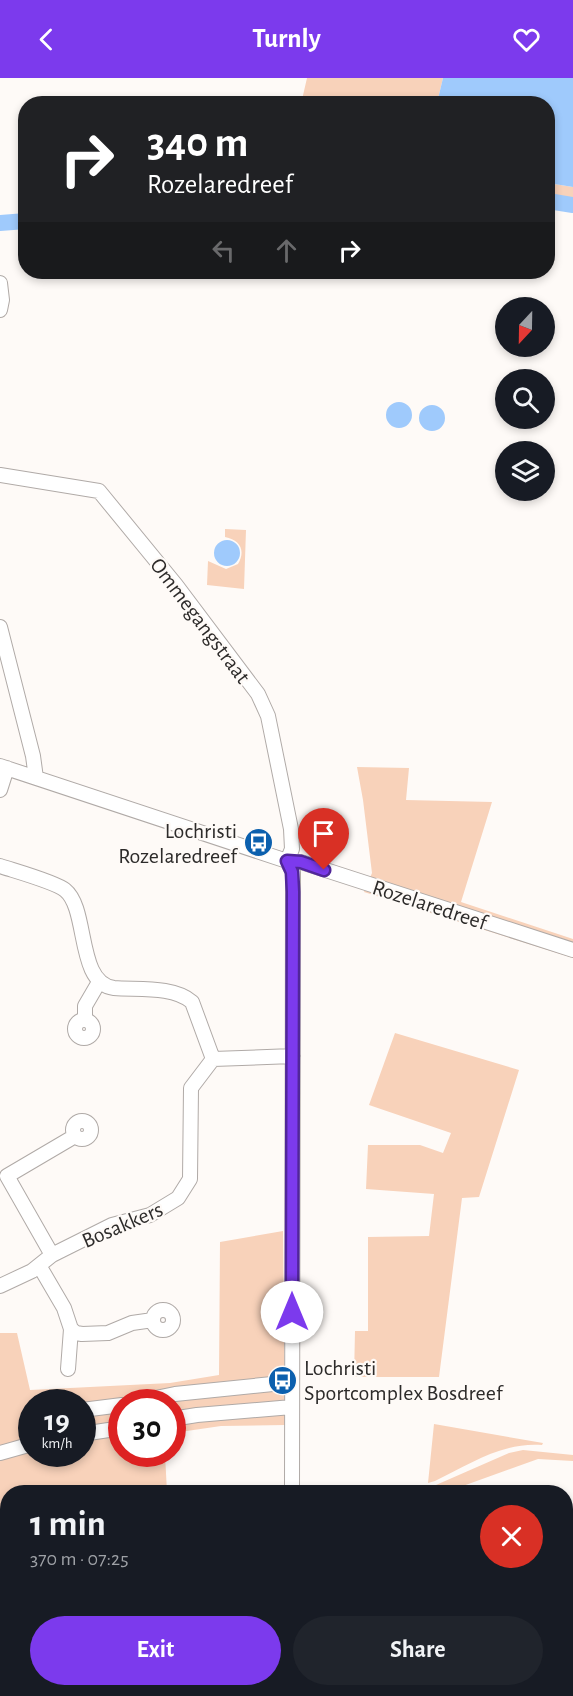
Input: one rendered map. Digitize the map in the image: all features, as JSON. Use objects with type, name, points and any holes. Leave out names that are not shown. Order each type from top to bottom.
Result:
[{"type":"street","points":[[0,284],[2,300],[0,310]]},
{"type":"street","name":"Ommegangstraat","points":[[0,475],[99,491],[177,585],[258,694],[268,716],[291,830],[292,849],[287,861],[292,872],[292,1485]]},
{"type":"street","points":[[0,627],[33,756],[36,778]]},
{"type":"street","points":[[0,790],[3,767]]},
{"type":"street","name":"Rozelaredreef","points":[[3,767],[287,861],[301,862],[573,950]]},
{"type":"street","points":[[0,866],[67,891],[74,902],[92,970],[99,982],[106,987],[173,992],[185,996],[192,1002],[213,1059],[293,1056]]},
{"type":"street","points":[[85,1020],[86,1006],[99,982]]},
{"type":"street","name":"Bosakkers","points":[[0,1286],[40,1267],[52,1255],[112,1225],[150,1215],[178,1198],[190,1179],[191,1088],[213,1059]]},
{"type":"street","name":"Bosakkers","points":[[52,1255],[4,1176],[75,1136]]},
{"type":"street","points":[[40,1267],[64,1308],[71,1329],[68,1369]]},
{"type":"street","points":[[71,1329],[82,1334],[98,1334],[117,1330],[132,1323],[153,1320]]},
{"type":"street","points":[[186,1393],[292,1382]]},
{"type":"street","points":[[186,1417],[292,1407]]},
{"type":"street","points":[[0,1453],[18,1448]]},
{"type":"shaded area","points":[[307,78],[443,78],[439,96],[303,96]]},
{"type":"shaded area","points":[[555,184],[573,187],[573,212],[555,209]]},
{"type":"shaded area","points":[[225,529],[246,530],[244,589],[207,585],[208,561],[226,569],[238,564],[240,559],[240,546],[225,537]]},
{"type":"shaded area","points":[[357,767],[409,768],[406,800],[492,802],[461,902],[573,939],[573,958],[364,892],[372,873]]},
{"type":"shaded area","points":[[395,1033],[519,1070],[479,1197],[462,1198],[439,1377],[354,1377],[355,1331],[368,1331],[368,1237],[429,1236],[434,1194],[366,1189],[368,1145],[420,1145],[443,1153],[451,1133],[369,1105]]},
{"type":"shaded area","points":[[283,1231],[285,1425],[221,1426],[186,1431],[186,1389],[108,1389],[108,1467],[166,1467],[167,1485],[0,1485],[0,1333],[17,1333],[30,1389],[18,1389],[18,1467],[96,1467],[96,1389],[50,1389],[170,1383],[219,1375],[220,1242]]},
{"type":"shaded area","points":[[434,1424],[543,1443],[500,1451],[428,1483]]},
{"type":"shaded area","points":[[523,1450],[573,1455],[573,1461],[538,1459],[466,1485],[436,1485],[509,1453]]},
{"type":"water","points":[[443,78],[573,78],[573,187],[555,184],[555,96],[439,96]]},
{"type":"water","points":[[399,402],[408,406],[412,415],[408,424],[399,428],[390,424],[386,415],[390,406]]},
{"type":"water","points":[[432,405],[441,409],[445,418],[441,427],[432,431],[423,427],[419,418],[423,409]]},
{"type":"water","points":[[227,540],[236,544],[240,553],[236,562],[227,566],[218,562],[214,553],[218,544]]},
{"type":"waterway","points":[[555,202],[573,205]]},
{"type":"waterway","points":[[0,223],[18,222]]},
{"type":"place","name":"Lochristi Rozelaredreef","points":[[258,843]]},
{"type":"place","name":"Lochristi Sportcomplex Bosdreef","points":[[283,1380]]},
{"type":"route","points":[[292,1312],[293,892],[292,872],[287,861],[301,862],[324,870]]}]
